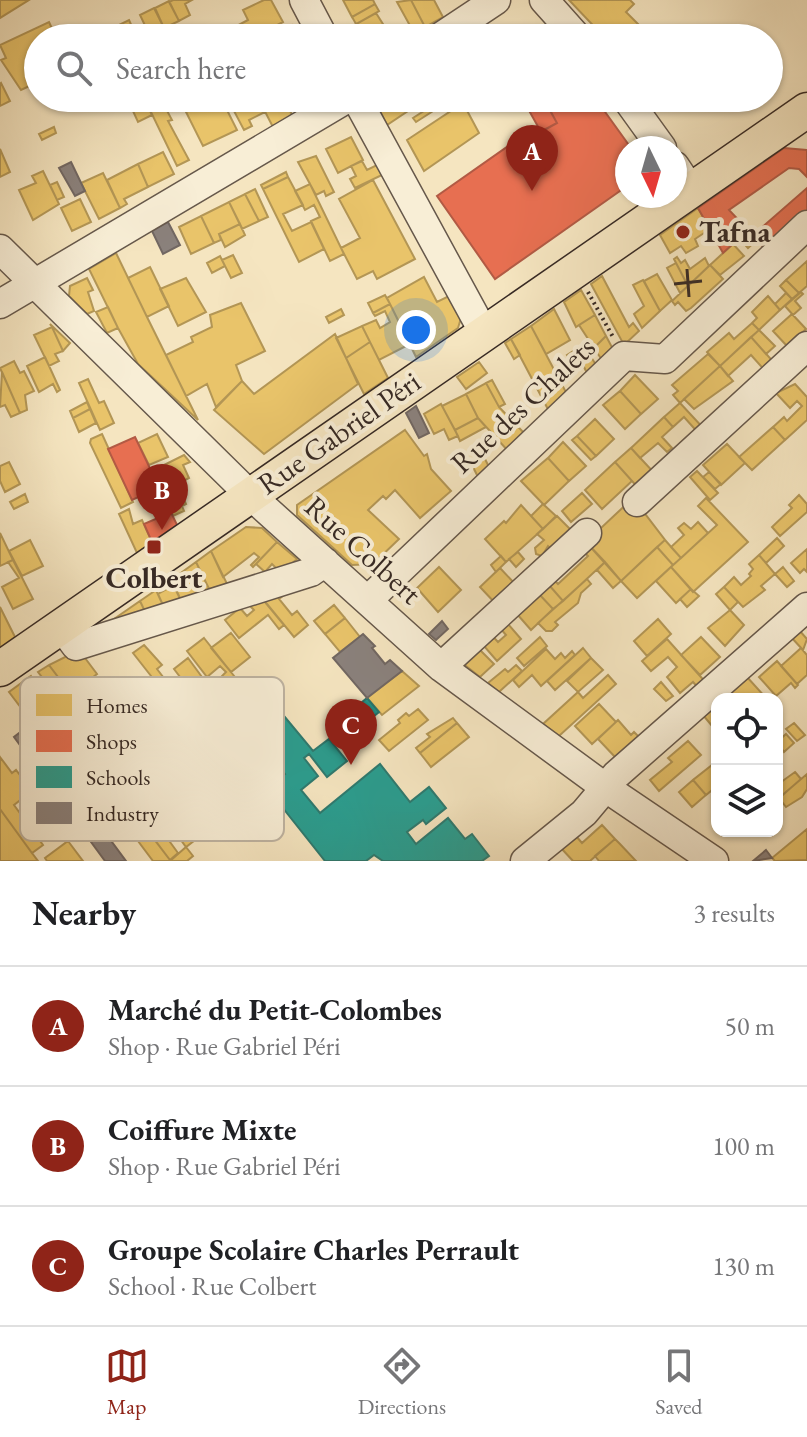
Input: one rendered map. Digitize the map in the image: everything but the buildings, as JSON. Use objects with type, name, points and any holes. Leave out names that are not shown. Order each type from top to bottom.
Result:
[{"type":"main road","name":"Rue Gabriel Péri","points":[[0,669],[804,114]]},
{"type":"street","points":[[304,0],[317,24]]},
{"type":"street","points":[[460,24],[496,0]]},
{"type":"street","points":[[544,0],[565,24]]},
{"type":"street","points":[[0,304],[324,112]]},
{"type":"street","points":[[364,112],[484,333]]},
{"type":"street","points":[[636,112],[653,136]]},
{"type":"street","name":"Rue des Chalets","points":[[368,600],[624,356],[665,359],[807,225]]},
{"type":"street","name":"Rue Colbert","points":[[0,249],[250,495],[441,667],[606,788],[714,861]]},
{"type":"street","points":[[637,502],[807,346]]},
{"type":"street","points":[[441,667],[587,533]]},
{"type":"street","points":[[61,626],[76,646],[311,572],[325,562]]},
{"type":"street","points":[[525,861],[584,813],[616,775],[807,607]]},
{"type":"path","points":[[584,283],[624,356]]},
{"type":"place","name":"Marché du Petit-Colombes","points":[[532,191]]},
{"type":"place","name":"Tafna","points":[[683,232]]},
{"type":"place","name":"Coiffure Mixte","points":[[162,530]]},
{"type":"place","name":"Colbert","points":[[154,547]]},
{"type":"place","name":"Groupe Scolaire Charles Perrault","points":[[351,765]]}]
